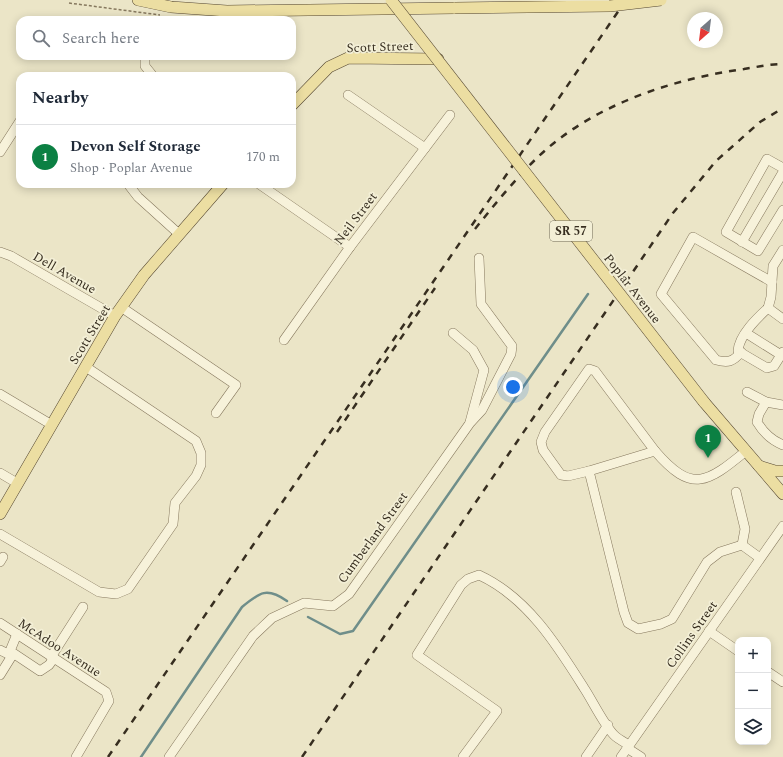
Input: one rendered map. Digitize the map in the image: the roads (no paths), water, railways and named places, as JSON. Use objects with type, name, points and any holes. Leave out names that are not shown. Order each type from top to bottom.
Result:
[{"type":"main road","points":[[138,0],[171,7],[227,11],[610,6],[666,0]]},
{"type":"main road","points":[[339,0],[356,9]]},
{"type":"main road","name":"Poplar Avenue","points":[[391,0],[704,402],[783,494]]},
{"type":"main road","name":"Scott Street","points":[[296,100],[329,67],[348,58],[438,59]]},
{"type":"main road","name":"Scott Street","points":[[0,514],[118,312],[144,275],[219,188]]},
{"type":"main road","points":[[759,466],[775,471],[783,471]]},
{"type":"street","points":[[145,60],[145,66],[150,72]]},
{"type":"street","points":[[348,95],[425,148]]},
{"type":"street","name":"Neil Street","points":[[284,340],[350,247],[450,115]]},
{"type":"street","points":[[0,152],[16,127]]},
{"type":"street","points":[[742,242],[782,167],[767,160],[726,232],[742,242],[758,251],[783,210]]},
{"type":"street","points":[[131,188],[138,197],[179,234]]},
{"type":"street","points":[[265,188],[350,247]]},
{"type":"street","points":[[741,352],[734,360],[730,362],[716,360],[661,294],[693,237],[772,282]]},
{"type":"street","points":[[746,333],[782,353],[774,366],[767,368],[738,351],[740,342],[746,333],[756,319],[768,308],[773,266],[783,250]]},
{"type":"street","name":"Dell Avenue","points":[[0,252],[11,256],[118,312],[236,385],[216,413]]},
{"type":"street","points":[[470,423],[482,410],[511,354],[512,346],[481,304],[478,258]]},
{"type":"street","points":[[768,308],[783,319]]},
{"type":"street","points":[[453,333],[472,350],[484,370],[470,423]]},
{"type":"street","points":[[0,534],[99,592],[116,594],[128,589],[173,524],[175,503],[196,476],[201,465],[201,453],[196,441],[86,367]]},
{"type":"street","points":[[655,451],[568,476],[561,475],[543,450],[541,442],[546,432],[589,369],[595,371],[668,466],[684,477],[694,480],[703,479],[721,471],[746,450]]},
{"type":"street","points":[[747,392],[766,402],[783,405]]},
{"type":"street","points":[[0,394],[52,425]]},
{"type":"street","points":[[766,402],[759,414],[757,422],[766,433],[783,445]]},
{"type":"street","name":"Cumberland Street","points":[[170,757],[253,636],[272,618],[304,603],[333,606],[349,594],[470,423]]},
{"type":"street","points":[[589,471],[624,612],[628,624],[638,629],[661,624],[672,619],[707,562],[720,552],[742,545]]},
{"type":"street","points":[[0,473],[17,483]]},
{"type":"street","points":[[736,492],[745,528],[742,545]]},
{"type":"street","name":"Collins Street","points":[[621,757],[783,526]]},
{"type":"street","points":[[742,545],[760,558]]},
{"type":"street","points":[[463,757],[496,711],[417,655],[461,585],[473,576],[479,575],[488,579],[521,603],[533,615],[576,674],[613,734],[641,757]]},
{"type":"street","points":[[0,650],[40,671],[49,665],[52,657],[83,607]]},
{"type":"street","name":"McAdoo Avenue","points":[[0,623],[106,692],[109,701],[76,757]]},
{"type":"street","points":[[709,631],[735,649]]},
{"type":"street","points":[[0,675],[12,655],[10,651],[17,634]]},
{"type":"street","points":[[770,673],[783,682]]},
{"type":"street","points":[[586,757],[608,725]]},
{"type":"waterway","points":[[308,617],[340,634],[353,631],[588,294]]},
{"type":"waterway","points":[[141,757],[242,607],[264,593],[274,594],[287,601]]},
{"type":"railway","points":[[108,757],[626,0]]},
{"type":"railway","points":[[475,229],[530,164],[560,138],[584,122],[635,97],[662,87],[717,74],[773,64],[783,64]]},
{"type":"railway","points":[[302,757],[673,213],[716,161],[760,122],[783,108]]},
{"type":"railway","points":[[337,432],[435,288]]},
{"type":"place","name":"Devon Self Storage","points":[[708,458]]}]
